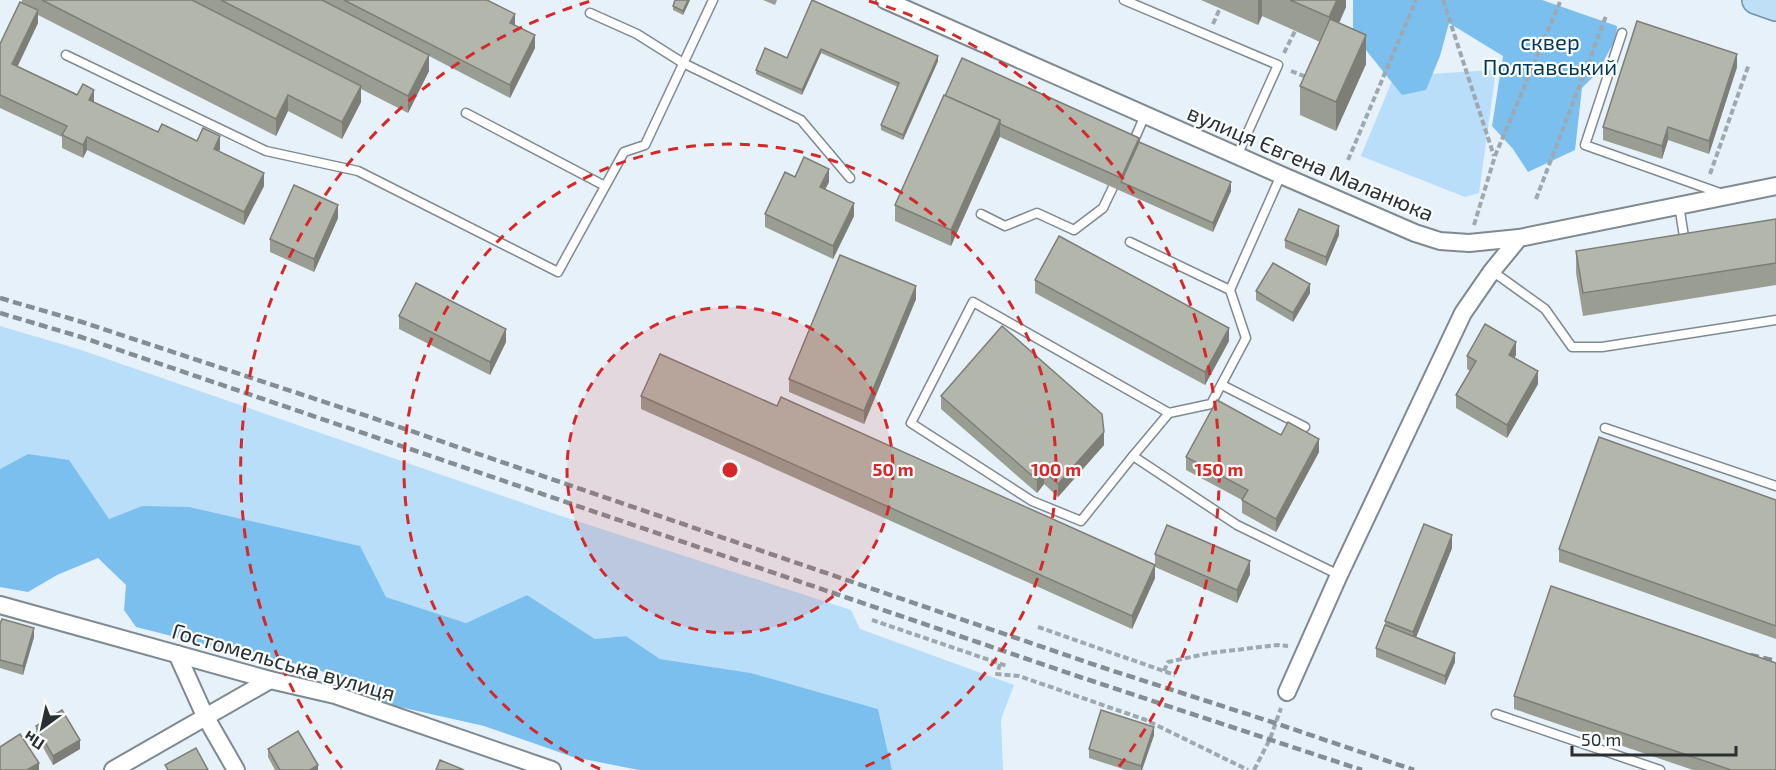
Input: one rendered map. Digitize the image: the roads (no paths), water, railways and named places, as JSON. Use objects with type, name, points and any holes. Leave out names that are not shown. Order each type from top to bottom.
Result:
[{"type":"main road","points":[[1756,0],[1776,7]]},
{"type":"street","name":"вулиця Євгена Маланюка","points":[[885,0],[1237,156],[1415,233],[1440,241],[1469,243],[1518,238],[1776,186]]},
{"type":"street","points":[[1287,692],[1339,575],[1463,313],[1518,238]]},
{"type":"street","name":"Гостомельська вулиця","points":[[0,604],[270,680],[335,695],[552,770]]},
{"type":"street","points":[[177,654],[205,716],[236,770]]},
{"type":"street","points":[[113,770],[270,680]]},
{"type":"lane","points":[[66,55],[266,151],[358,171],[558,272],[624,152],[645,145],[713,0]]},
{"type":"lane","points":[[1124,0],[1278,65],[1237,156]]},
{"type":"lane","points":[[590,12],[637,34],[683,63],[801,120],[850,178]]},
{"type":"lane","points":[[1622,33],[1585,145],[1726,196]]},
{"type":"lane","points":[[466,113],[605,186]]},
{"type":"lane","points":[[1131,147],[1145,115]]},
{"type":"lane","points":[[1169,413],[973,302],[911,423],[1032,501],[1081,521],[1169,413],[1211,404],[1222,385],[1246,338],[1230,290],[1281,175]]},
{"type":"lane","points":[[981,214],[1005,226],[1037,213],[1074,230],[1103,208],[1113,187]]},
{"type":"lane","points":[[1678,205],[1685,243],[1696,241]]},
{"type":"lane","points":[[1130,242],[1230,290]]},
{"type":"lane","points":[[1492,271],[1545,309],[1572,347],[1602,347],[1776,320]]},
{"type":"lane","points":[[1222,385],[1305,427]]},
{"type":"lane","points":[[1605,428],[1774,484]]},
{"type":"lane","points":[[1133,456],[1237,525],[1339,575]]},
{"type":"lane","points":[[1496,714],[1660,770]]},
{"type":"railway","points":[[0,298],[82,322],[373,418],[1101,667],[1414,770]]},
{"type":"railway","points":[[0,313],[81,337],[1080,677],[1362,770]]},
{"type":"railway","points":[[1750,655],[1776,661]]},
{"type":"park label","name":"сквер Полтавський","points":[[1550,54]]}]
